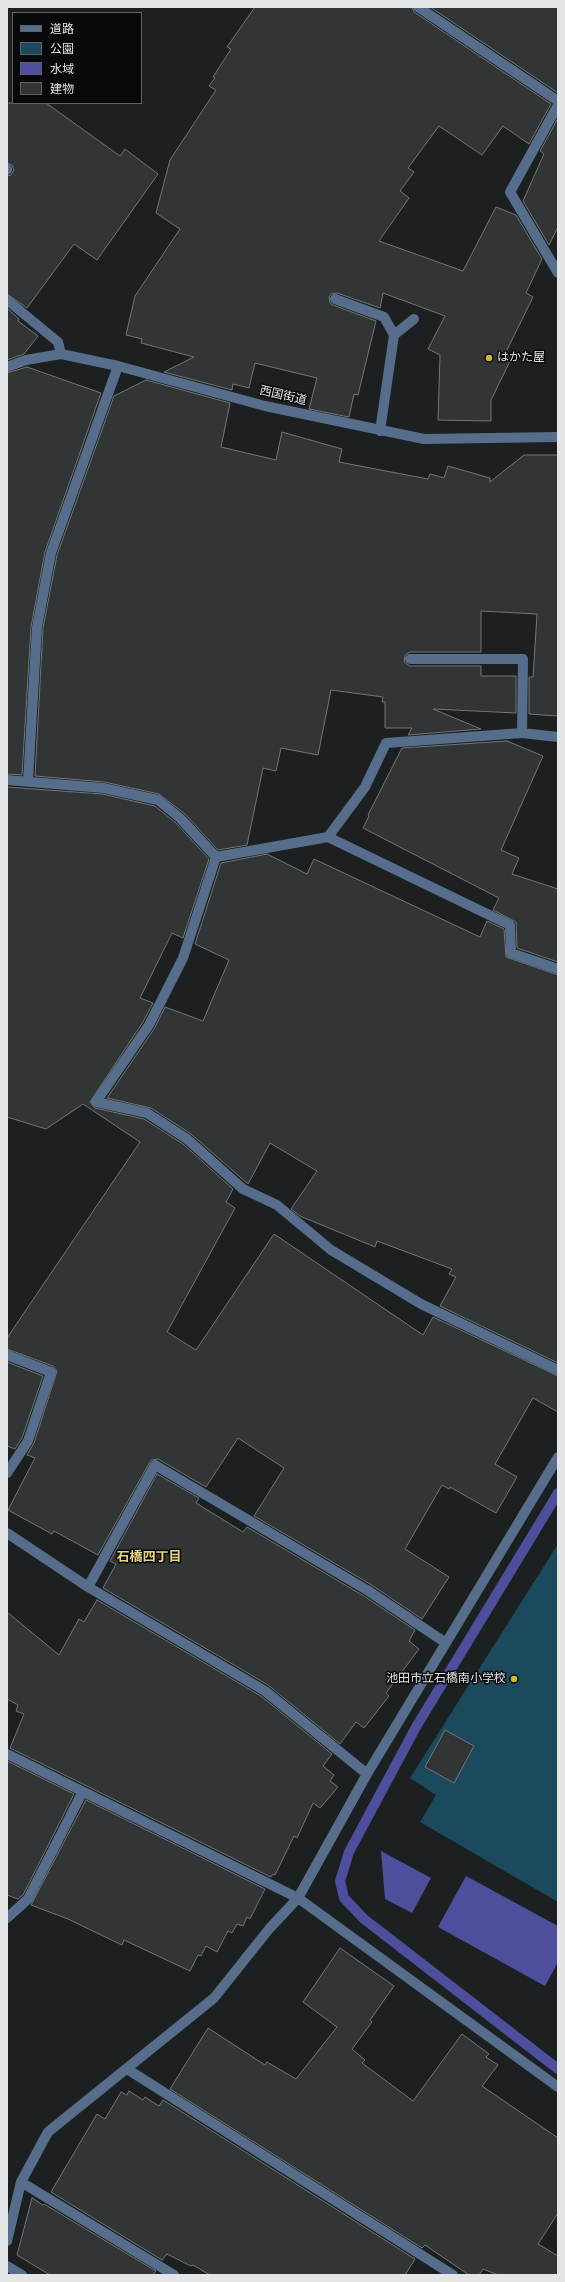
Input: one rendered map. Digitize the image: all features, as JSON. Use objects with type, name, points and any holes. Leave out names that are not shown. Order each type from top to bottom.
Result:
[{"type":"street","points":[[418,7],[558,101]]},
{"type":"street","points":[[558,105],[510,192],[558,273]]},
{"type":"street","points":[[7,300],[58,342],[62,354]]},
{"type":"street","points":[[335,300],[384,317],[394,335],[380,431]]},
{"type":"street","points":[[394,335],[414,319]]},
{"type":"street","name":"西国街道","points":[[7,367],[26,360],[62,354],[118,366],[265,406],[424,439],[558,437]]},
{"type":"street","points":[[28,781],[37,627],[51,553],[118,366]]},
{"type":"street","points":[[410,659],[523,658],[522,733]]},
{"type":"street","points":[[328,837],[365,787],[386,743],[522,733],[558,737]]},
{"type":"street","points":[[7,780],[103,788],[158,800],[180,818],[216,857]]},
{"type":"street","points":[[216,857],[328,837],[510,925],[511,953],[558,969]]},
{"type":"street","points":[[216,857],[183,958],[149,1025],[96,1102],[147,1113],[187,1140],[243,1189],[277,1205],[331,1250],[421,1304],[558,1370]]},
{"type":"street","points":[[7,1355],[51,1372],[28,1441],[7,1473]]},
{"type":"street","points":[[7,2241],[21,2182],[48,2132],[214,1998],[269,1929],[298,1898],[367,1774],[558,1457]]},
{"type":"street","points":[[88,1587],[155,1465],[367,1590],[446,1643]]},
{"type":"street","points":[[7,1533],[88,1587],[265,1692],[367,1774]]},
{"type":"street","points":[[7,1754],[82,1793],[298,1898],[558,2087]]},
{"type":"street","points":[[7,1918],[28,1899],[82,1793]]},
{"type":"street","points":[[127,2069],[453,2275]]},
{"type":"street","points":[[21,2182],[174,2275]]},
{"type":"street","points":[[7,2266],[22,2275]]},
{"type":"green space","points":[[558,1544],[558,1902],[420,1822],[436,1795],[410,1778]]},
{"type":"water","points":[[381,1851],[431,1878],[412,1913],[385,1899]]},
{"type":"water","points":[[466,1876],[558,1926],[558,1962],[545,1986],[438,1927]]},
{"type":"building","points":[[255,7],[412,7],[414,12],[551,104],[529,144],[503,126],[482,155],[439,126],[408,168],[414,172],[400,191],[409,198],[379,241],[463,271],[496,207],[516,215],[542,259],[526,293],[533,297],[506,352],[513,355],[491,400],[491,421],[438,420],[440,355],[428,349],[445,316],[383,293],[380,308],[337,293],[331,294],[329,297],[330,303],[333,305],[376,321],[358,395],[354,394],[349,417],[309,409],[317,378],[255,363],[249,388],[233,384],[232,390],[164,372],[194,357],[141,343],[142,339],[126,335],[135,296],[180,229],[156,213],[170,160],[216,90],[209,86],[231,49],[227,47]]},
{"type":"building","points":[[430,7],[558,7],[558,93]]},
{"type":"building","points":[[7,103],[47,104],[120,156],[125,149],[158,174],[97,260],[74,244],[27,308],[7,294],[7,176],[11,175],[14,170],[12,165],[7,163]]},
{"type":"building","points":[[558,118],[558,227],[549,245],[523,201],[544,154],[540,151]]},
{"type":"building","points":[[7,308],[19,319],[18,321],[38,336],[24,354],[7,360]]},
{"type":"building","points":[[27,367],[101,393],[45,552],[31,627],[22,775],[7,774],[7,373]]},
{"type":"building","points":[[146,380],[230,403],[221,447],[276,460],[282,432],[342,449],[339,462],[428,479],[430,474],[444,478],[448,466],[490,478],[490,482],[524,455],[558,455],[558,716],[529,714],[529,677],[533,677],[537,614],[481,611],[481,652],[410,652],[405,655],[404,662],[410,666],[481,666],[481,676],[516,676],[516,713],[433,709],[481,729],[408,735],[412,728],[385,728],[385,702],[382,702],[383,697],[331,690],[318,755],[281,748],[276,771],[263,768],[247,845],[218,850],[185,814],[159,794],[104,782],[35,776],[43,628],[57,555],[114,396]]},
{"type":"building","points":[[507,741],[543,756],[501,850],[519,858],[512,874],[558,889],[558,962],[517,948],[516,922],[493,910],[499,898],[363,828],[369,816],[368,815],[402,748]]},
{"type":"building","points":[[7,787],[102,794],[155,806],[176,823],[209,859],[183,938],[172,933],[140,998],[153,1003],[143,1022],[90,1102],[95,1108],[144,1119],[183,1144],[233,1189],[226,1202],[235,1208],[167,1332],[196,1350],[274,1234],[423,1335],[433,1317],[558,1376],[558,1412],[533,1398],[495,1464],[517,1477],[496,1513],[450,1487],[449,1489],[442,1485],[405,1549],[449,1577],[422,1619],[370,1584],[254,1516],[284,1468],[238,1438],[206,1487],[158,1459],[151,1460],[98,1555],[54,1531],[52,1534],[8,1510],[35,1458],[27,1455],[34,1443],[57,1371],[53,1366],[7,1349],[7,1338],[140,1142],[83,1104],[46,1129],[7,1117]]},
{"type":"building","points":[[267,854],[307,874],[314,859],[480,937],[487,921],[504,929],[506,957],[558,975],[558,1363],[440,1306],[456,1277],[449,1274],[452,1269],[377,1241],[375,1247],[300,1216],[291,1209],[317,1171],[270,1143],[248,1184],[191,1134],[151,1108],[107,1098],[154,1029],[165,1007],[203,1021],[229,960],[195,944],[221,863]]},
{"type":"building","points":[[7,1362],[43,1376],[22,1438],[15,1449],[7,1446]]},
{"type":"building","points":[[157,1474],[199,1498],[196,1503],[243,1532],[247,1527],[364,1596],[415,1630],[409,1641],[419,1649],[386,1693],[389,1696],[364,1728],[356,1722],[340,1744],[268,1685],[103,1588],[116,1564],[110,1561]]},
{"type":"building","points":[[97,1600],[261,1696],[332,1754],[323,1766],[334,1775],[330,1781],[338,1787],[320,1808],[313,1803],[297,1838],[294,1836],[275,1875],[273,1874],[271,1877],[10,1748],[24,1714],[16,1711],[18,1705],[7,1699],[7,1612],[59,1655],[79,1619],[84,1622]]},
{"type":"building","points":[[445,1730],[474,1746],[454,1783],[425,1767]]},
{"type":"building","points":[[7,1761],[74,1794],[23,1895],[18,1899],[7,1895]]},
{"type":"building","points":[[86,1800],[265,1889],[250,1919],[247,1917],[243,1926],[237,1924],[232,1933],[228,1931],[217,1952],[206,1946],[201,1956],[198,1955],[190,1971],[124,1940],[122,1945],[68,1919],[31,1905]]},
{"type":"building","points":[[340,1948],[394,1986],[370,2020],[372,2022],[352,2049],[365,2060],[362,2063],[413,2101],[462,2034],[489,2054],[486,2057],[498,2065],[482,2086],[558,2138],[558,2213],[538,2244],[558,2256],[558,2275],[498,2275],[483,2269],[479,2275],[469,2275],[425,2245],[422,2248],[170,2089],[208,2028],[265,2065],[267,2062],[296,2079],[337,2027],[303,2002]]},
{"type":"building","points":[[129,2091],[143,2100],[145,2097],[159,2106],[163,2100],[415,2259],[405,2275],[210,2275],[193,2265],[191,2266],[167,2254],[162,2260],[51,2192],[97,2114],[105,2119],[121,2092],[127,2095]]},
{"type":"building","points":[[32,2198],[156,2271],[153,2275],[50,2275],[17,2255]]},
{"type":"waterway","points":[[558,1493],[416,1727],[349,1852],[340,1881],[344,1898],[364,1919],[558,2069]]},
{"type":"place","name":"はかた屋","points":[[489,358]]},
{"type":"place","name":"池田市立石橋南小学校","points":[[514,1679]]},
{"type":"district","name":"石橋四丁目","points":[[149,1558]]}]
